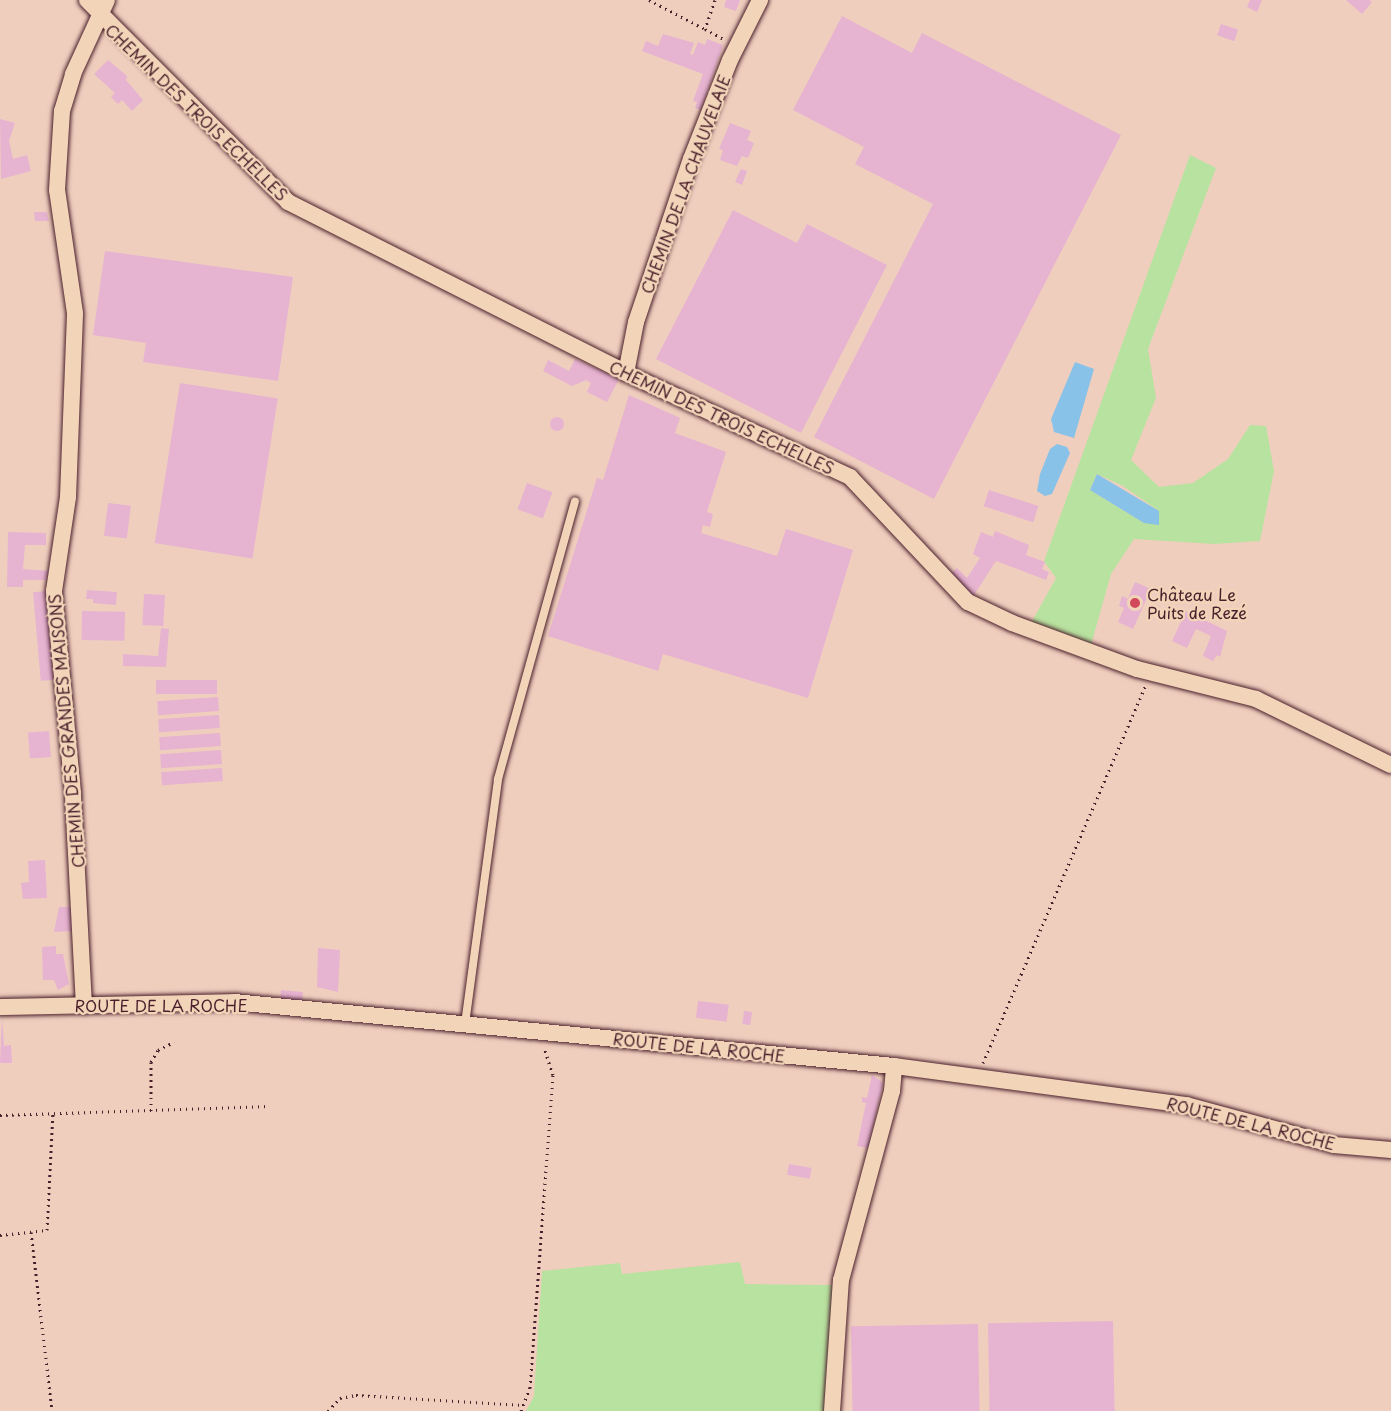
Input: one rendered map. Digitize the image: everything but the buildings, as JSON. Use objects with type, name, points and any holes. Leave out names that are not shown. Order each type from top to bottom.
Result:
[{"type":"street","name":"CHEMIN DES TROIS ECHELLES","points":[[87,0],[99,16],[288,202],[626,373],[850,477],[968,602],[1012,623],[1151,673],[1256,699],[1391,765]]},
{"type":"street","name":"CHEMIN DES GRANDES MAISONS","points":[[84,1006],[73,793],[54,591],[68,497],[75,313],[57,190],[62,111],[73,74],[107,0]]},
{"type":"street","name":"CHEMIN DE LA CHAUVELAIE","points":[[626,373],[636,322],[691,159],[737,46],[760,0]]},
{"type":"street","name":"ROUTE DE LA ROCHE","points":[[0,1007],[234,1002],[894,1066],[1186,1105],[1334,1145],[1391,1150]]},
{"type":"street","points":[[832,1411],[841,1280],[892,1091],[894,1066]]},
{"type":"lane","points":[[465,1024],[498,778],[575,501]]},
{"type":"path","points":[[649,0],[737,46]]},
{"type":"path","points":[[705,29],[715,0]]},
{"type":"path","points":[[978,1076],[1151,673]]},
{"type":"path","points":[[521,1411],[530,1388],[552,1075],[539,1032]]},
{"type":"path","points":[[151,1111],[151,1062],[158,1050],[174,1042]]},
{"type":"path","points":[[0,1115],[269,1106]]},
{"type":"path","points":[[0,1234],[47,1230],[53,1113]]},
{"type":"path","points":[[31,1232],[52,1411]]},
{"type":"path","points":[[328,1411],[340,1398],[356,1395],[523,1405]]},
{"type":"green space","points":[[1190,155],[1216,168],[1148,349],[1156,398],[1131,460],[1159,487],[1193,483],[1228,459],[1250,425],[1266,426],[1274,471],[1260,541],[1214,544],[1134,539],[1111,574],[1091,645],[1031,623],[1056,578],[1044,561]],"holes":[[[1097,474],[1123,486],[1159,511],[1144,523],[1090,490]]]},
{"type":"green space","points":[[740,1262],[745,1284],[833,1285],[825,1411],[526,1411],[534,1396],[542,1271],[620,1263],[622,1274]]},
{"type":"water","points":[[1075,362],[1094,369],[1074,438],[1054,432],[1051,419]]},
{"type":"water","points":[[1057,444],[1067,447],[1070,453],[1052,494],[1045,496],[1037,491],[1040,474],[1050,449]]},
{"type":"water","points":[[1097,474],[1159,511],[1159,525],[1144,523],[1090,490]]},
{"type":"place","name":"Château Le Puits de Rezé","points":[[1135,603]]}]
